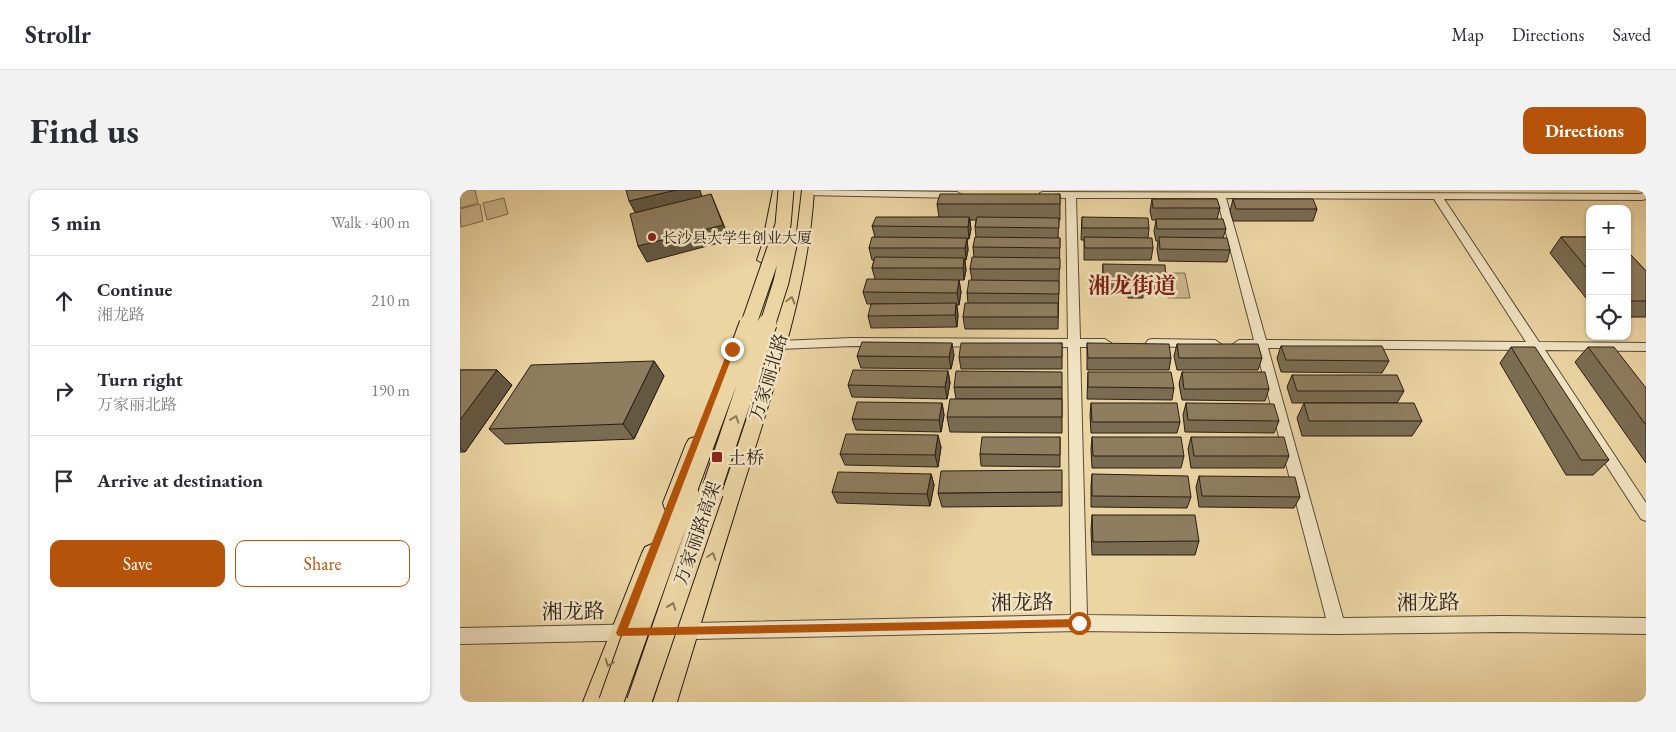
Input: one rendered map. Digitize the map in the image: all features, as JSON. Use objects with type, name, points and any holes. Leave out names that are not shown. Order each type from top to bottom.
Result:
[{"type":"highway","name":"万家丽路高架","points":[[611,702],[668,539],[764,283],[783,225],[786,190]]},
{"type":"highway","name":"万家丽路高架","points":[[639,702],[759,352],[804,191]]},
{"type":"main road","points":[[595,702],[757,283],[769,245],[779,190]]},
{"type":"main road","name":"万家丽北路","points":[[665,702],[779,345],[794,290],[802,247],[804,191]]},
{"type":"street","points":[[804,191],[965,195]]},
{"type":"street","points":[[1032,195],[1086,193],[1221,196],[1642,197],[1646,195]]},
{"type":"street","points":[[1071,195],[1079,623]]},
{"type":"street","points":[[1221,196],[1337,626]]},
{"type":"street","points":[[1437,196],[1646,515]]},
{"type":"street","points":[[779,345],[852,342],[1113,343]]},
{"type":"street","points":[[1143,343],[1646,347]]},
{"type":"street","name":"湘龙路","points":[[460,636],[1079,623],[1337,626],[1503,624],[1646,626]]},
{"type":"shaded area","points":[[475,190],[478,203],[460,208],[460,192]]},
{"type":"shaded area","points":[[504,198],[508,214],[487,220],[483,203]]},
{"type":"shaded area","points":[[480,204],[483,221],[461,227],[460,209]]},
{"type":"shaded area","points":[[1164,273],[1185,273],[1190,298],[1168,298]]},
{"type":"building","points":[[626,190],[676,190],[629,201]]},
{"type":"building","points":[[711,194],[723,225],[638,246],[630,214]]},
{"type":"building","points":[[940,194],[1060,194],[1060,204],[937,204]]},
{"type":"building","points":[[1152,199],[1217,199],[1220,208],[1153,208]]},
{"type":"building","points":[[1233,199],[1313,199],[1317,209],[1236,209]]},
{"type":"building","points":[[876,217],[969,217],[968,227],[872,226]]},
{"type":"building","points":[[977,217],[1059,218],[1059,228],[975,227]]},
{"type":"building","points":[[1082,217],[1148,218],[1149,228],[1082,228]]},
{"type":"building","points":[[1156,219],[1223,219],[1226,229],[1157,229]]},
{"type":"building","points":[[872,237],[967,238],[965,248],[869,248]]},
{"type":"building","points":[[975,237],[1060,238],[1060,248],[973,247]]},
{"type":"building","points":[[1084,237],[1152,238],[1153,248],[1085,248]]},
{"type":"building","points":[[1159,237],[1227,238],[1230,250],[1160,249]]},
{"type":"building","points":[[1561,237],[1586,237],[1586,267]]},
{"type":"building","points":[[1631,255],[1646,271],[1646,301],[1631,301]]},
{"type":"building","points":[[875,257],[964,258],[963,268],[872,268]]},
{"type":"building","points":[[972,257],[1060,258],[1060,269],[970,269]]},
{"type":"building","points":[[1103,264],[1165,265],[1166,282],[1144,280],[1144,286],[1129,286],[1129,280],[1103,281]]},
{"type":"building","points":[[867,279],[959,280],[957,293],[863,292]]},
{"type":"building","points":[[969,280],[1059,281],[1059,294],[967,293]]},
{"type":"building","points":[[956,303],[955,315],[868,316],[871,304]]},
{"type":"building","points":[[965,303],[1058,303],[1058,317],[963,317]]},
{"type":"building","points":[[862,342],[952,343],[949,357],[857,356]]},
{"type":"building","points":[[961,343],[1062,343],[1062,357],[959,357]]},
{"type":"building","points":[[1087,343],[1169,344],[1171,358],[1088,358]]},
{"type":"building","points":[[1177,344],[1258,344],[1262,358],[1179,358]]},
{"type":"building","points":[[1281,346],[1382,346],[1389,361],[1286,360]]},
{"type":"building","points":[[1511,347],[1535,347],[1609,460],[1581,460]]},
{"type":"building","points":[[1588,347],[1614,347],[1646,388],[1646,425]]},
{"type":"building","points":[[654,361],[623,424],[489,429],[531,365]]},
{"type":"building","points":[[460,370],[497,370],[460,420]]},
{"type":"building","points":[[853,370],[948,371],[945,387],[848,385]]},
{"type":"building","points":[[956,371],[1062,372],[1062,387],[954,387]]},
{"type":"building","points":[[1088,372],[1171,372],[1174,388],[1088,387]]},
{"type":"building","points":[[1182,372],[1265,372],[1269,389],[1184,389]]},
{"type":"building","points":[[1292,375],[1397,375],[1404,391],[1297,391]]},
{"type":"building","points":[[950,399],[1062,399],[1062,417],[947,417]]},
{"type":"building","points":[[857,402],[942,403],[939,420],[852,419]]},
{"type":"building","points":[[1091,403],[1177,403],[1180,422],[1092,422]]},
{"type":"building","points":[[1186,403],[1274,404],[1279,421],[1188,420]]},
{"type":"building","points":[[1304,403],[1414,403],[1422,421],[1309,421]]},
{"type":"building","points":[[846,434],[938,435],[935,455],[840,454]]},
{"type":"building","points":[[982,437],[1060,437],[1060,455],[980,454]]},
{"type":"building","points":[[1092,437],[1181,437],[1184,456],[1093,456]]},
{"type":"building","points":[[1191,437],[1284,437],[1289,456],[1194,456]]},
{"type":"building","points":[[1062,470],[1062,492],[938,493],[941,471]]},
{"type":"building","points":[[838,472],[931,474],[927,494],[832,492]]},
{"type":"building","points":[[1092,474],[1188,476],[1191,497],[1092,496]]},
{"type":"building","points":[[1199,476],[1295,477],[1300,497],[1202,496]]},
{"type":"building","points":[[1092,515],[1195,515],[1199,541],[1093,542]]},
{"type":"place","name":"长沙县大学生创业大厦","points":[[652,237]]},
{"type":"place","name":"土桥","points":[[717,457]]},
{"type":"district","name":"湘龙街道","points":[[1132,285]]},
{"type":"route","points":[[732,349],[621,633],[1079,623]]}]
